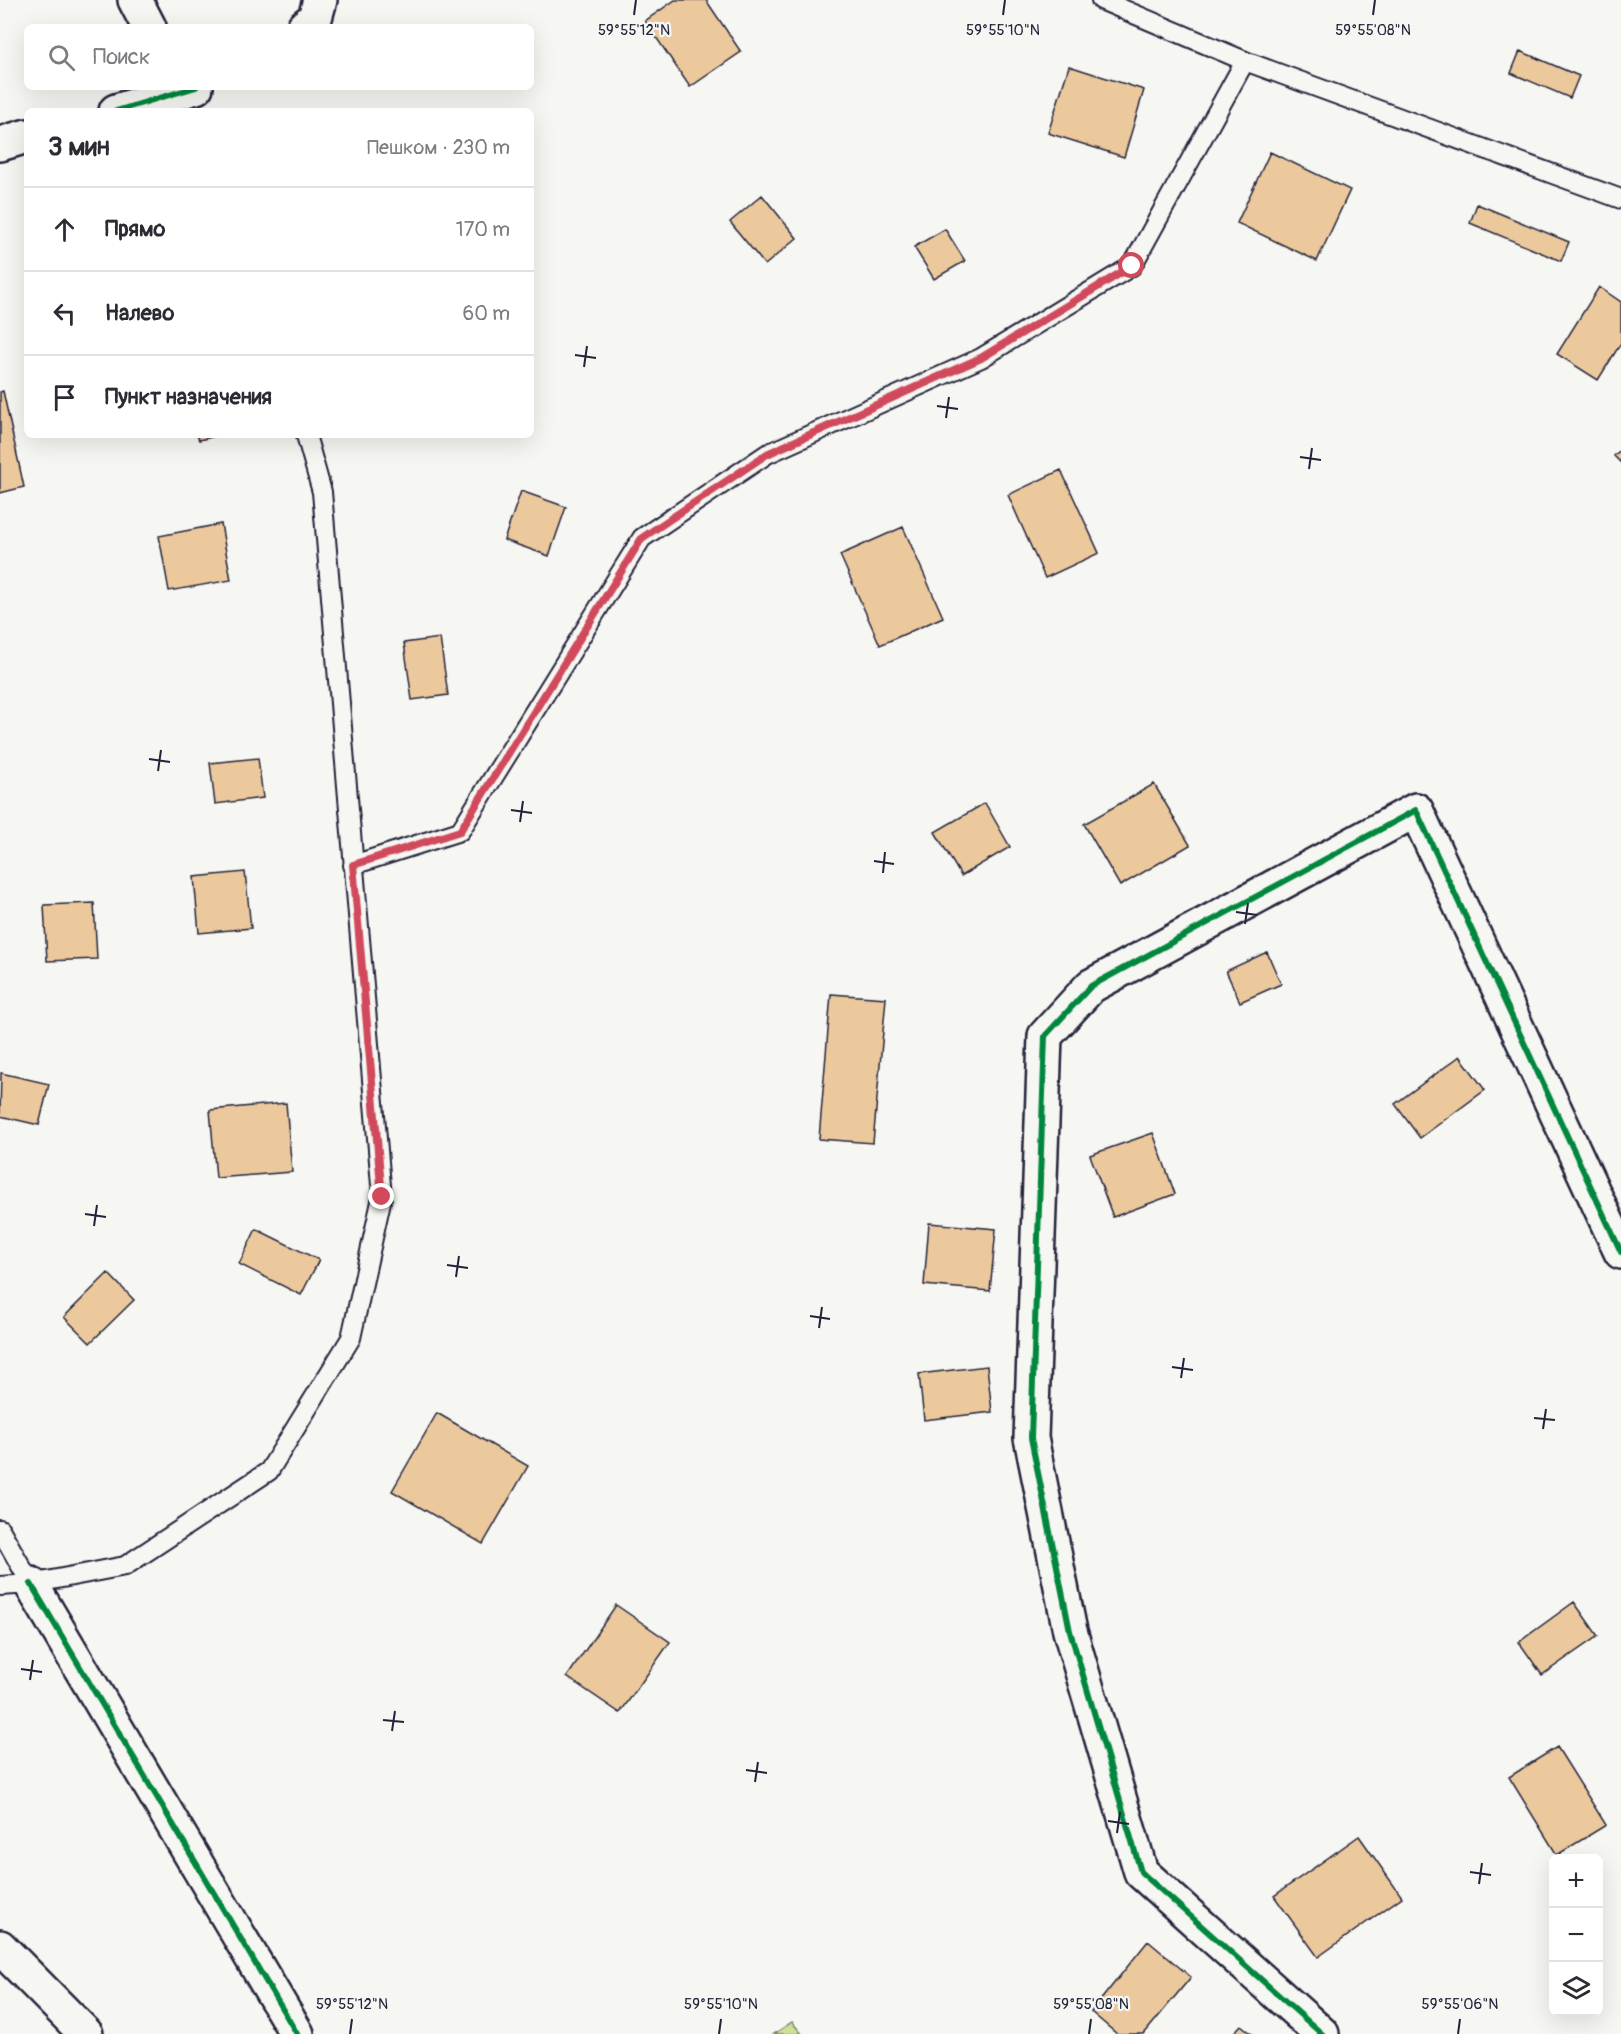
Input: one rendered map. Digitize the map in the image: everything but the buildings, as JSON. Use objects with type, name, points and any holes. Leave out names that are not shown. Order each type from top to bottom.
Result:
[{"type":"street","points":[[135,0],[147,24]]},
{"type":"street","points":[[307,24],[315,18],[320,0]]},
{"type":"street","points":[[129,108],[187,94]]},
{"type":"street","points":[[0,144],[24,137]]},
{"type":"street","points":[[1322,2034],[1141,1872],[1070,1631],[1031,1438],[1045,1036],[1091,986],[1416,810],[1621,1252]]},
{"type":"street","points":[[16,1585],[297,2034]]},
{"type":"street","points":[[0,1947],[86,2034]]},
{"type":"lane","points":[[1101,0],[1245,61],[1621,199]]},
{"type":"lane","points":[[353,865],[460,831],[642,538],[767,454],[981,358],[1132,266],[1245,61]]},
{"type":"lane","points":[[0,1529],[16,1585],[125,1566],[269,1471],[351,1338],[382,1197],[322,492],[307,438]]},
{"type":"green space","points":[[792,2022],[802,2034],[774,2034]]},
{"type":"cycle path","points":[[126,108],[186,90]]},
{"type":"cycle path","points":[[1322,2034],[1141,1872],[1070,1631],[1031,1438],[1045,1036],[1091,986],[1416,810],[1621,1252]]},
{"type":"cycle path","points":[[31,1584],[297,2034]]},
{"type":"route","points":[[382,1197],[353,865],[460,831],[642,538],[767,454],[981,358],[1132,266]]}]
